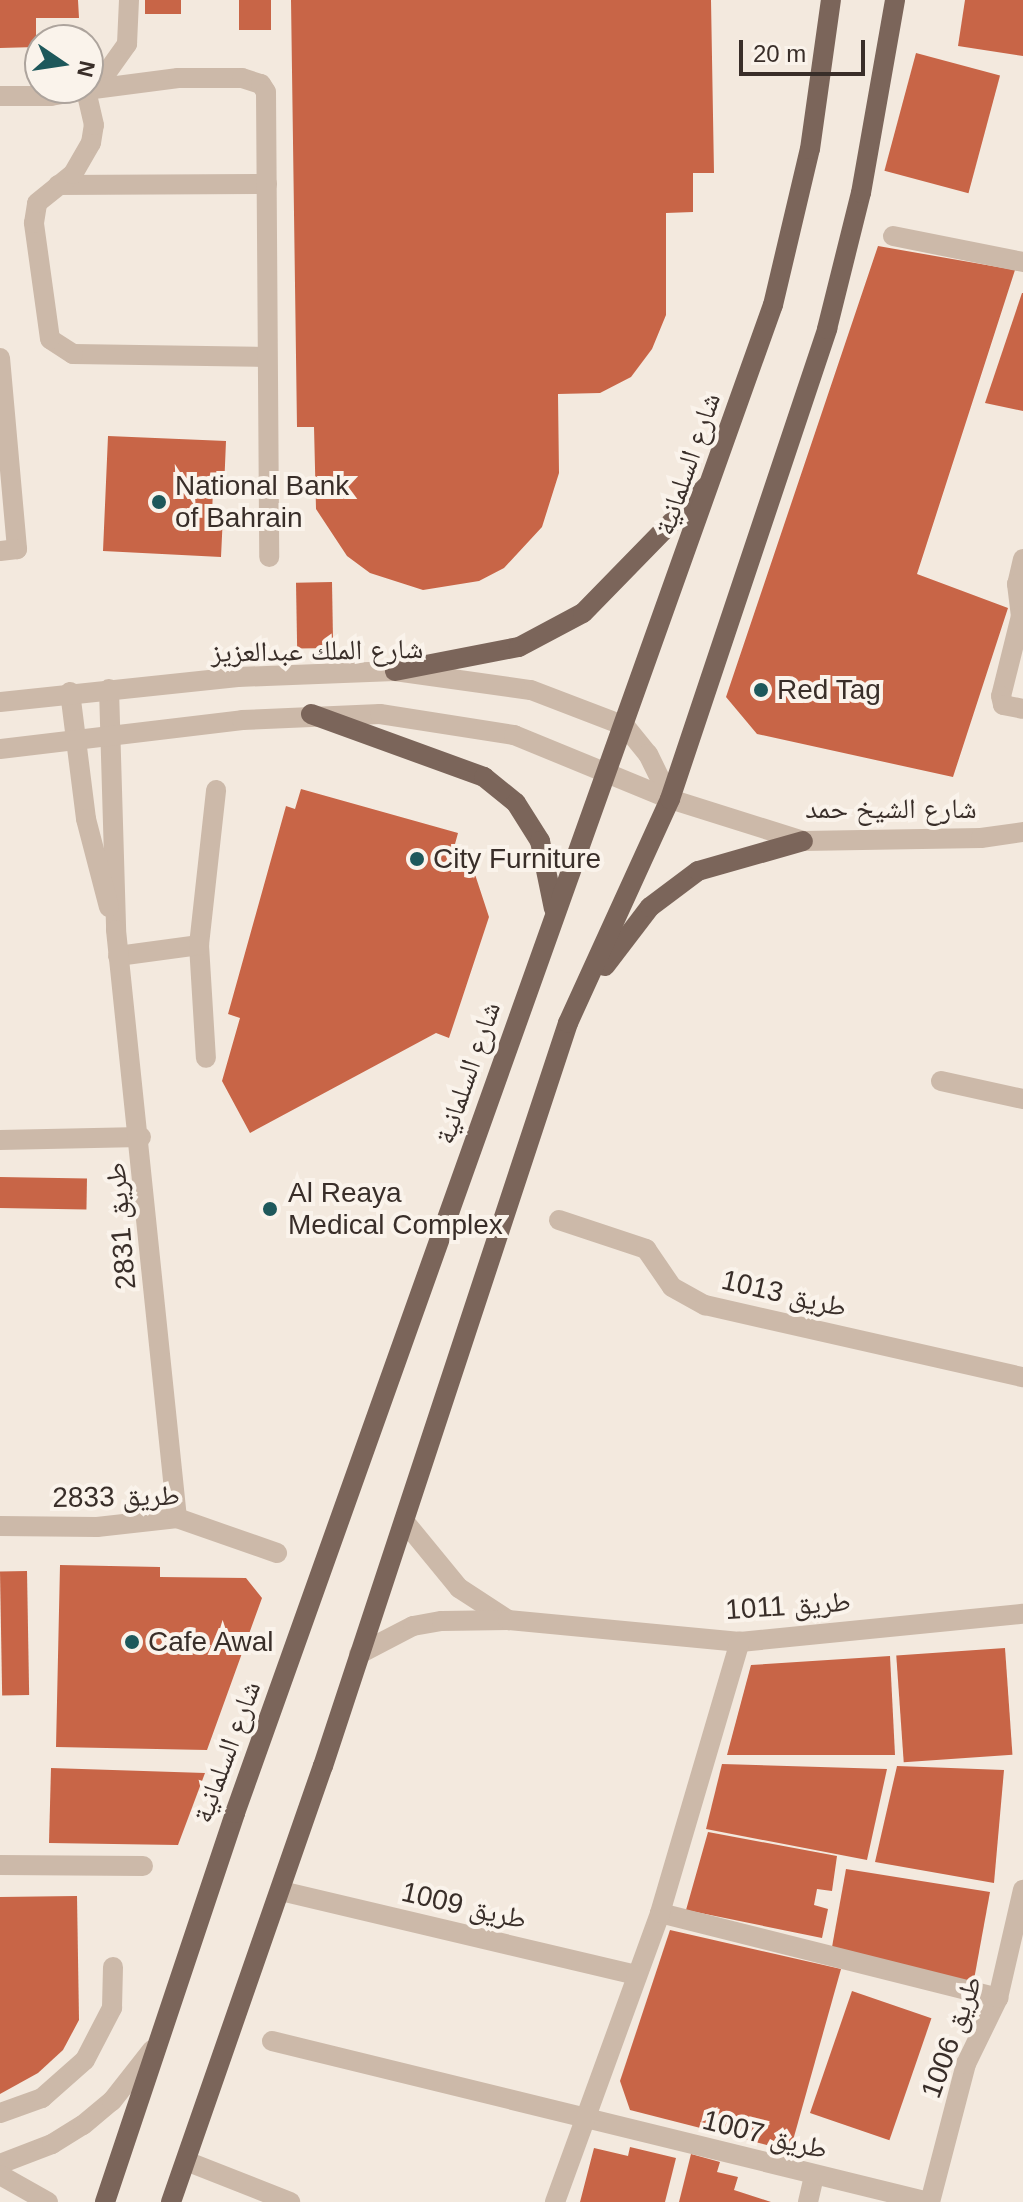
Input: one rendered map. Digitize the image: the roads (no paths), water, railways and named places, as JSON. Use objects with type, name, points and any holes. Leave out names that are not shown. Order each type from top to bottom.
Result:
[{"type":"main road","name":"شارع السلمانية","points":[[105,2202],[157,2044],[604,769],[625,726],[773,305],[810,149],[831,0]]},
{"type":"main road","points":[[171,2202],[281,1891],[568,1023],[670,799],[827,329],[861,193],[895,0]]},
{"type":"main road","points":[[395,671],[519,647],[583,613],[712,480]]},
{"type":"main road","points":[[311,714],[484,777],[516,803],[540,841],[555,910]]},
{"type":"main road","points":[[568,1023],[650,907],[698,871],[803,841]]},
{"type":"street","points":[[104,75],[121,60],[127,44],[129,0]]},
{"type":"street","points":[[104,88],[178,78],[252,79],[266,92],[269,557]]},
{"type":"street","points":[[0,96],[24,94]]},
{"type":"street","points":[[89,104],[94,125],[91,143],[73,174],[37,203],[34,223],[45,330],[56,347],[73,354],[267,357]]},
{"type":"street","points":[[58,185],[267,184]]},
{"type":"street","points":[[893,236],[1023,262]]},
{"type":"street","points":[[0,358],[4,448],[17,549],[0,551]]},
{"type":"street","points":[[1023,559],[1017,584],[1022,616],[1001,696],[1003,705],[1023,709]]},
{"type":"street","name":"شارع الملك عبدالعزيز","points":[[0,702],[70,692],[238,677],[395,671],[531,690],[625,726]]},
{"type":"street","points":[[109,689],[116,930]]},
{"type":"street","points":[[70,692],[86,819],[116,930]]},
{"type":"street","points":[[0,749],[311,714],[449,721],[514,735],[604,769],[670,799]]},
{"type":"street","points":[[625,726],[648,754],[670,799]]},
{"type":"street","points":[[206,1058],[199,945],[216,790]]},
{"type":"street","name":"شارع الشيخ حمد","points":[[670,799],[803,841],[981,838],[1023,832]]},
{"type":"street","name":"طريق 2831","points":[[116,930],[141,1137],[177,1518]]},
{"type":"street","points":[[118,956],[199,945]]},
{"type":"street","points":[[941,1081],[1023,1099]]},
{"type":"street","points":[[0,1140],[141,1137]]},
{"type":"street","name":"طريق 1013","points":[[559,1220],[646,1249],[672,1287],[705,1305],[1023,1377]]},
{"type":"street","name":"طريق 2833","points":[[0,1526],[97,1527],[177,1518],[277,1553]]},
{"type":"street","name":"طريق 1011","points":[[404,1521],[459,1588],[508,1620]]},
{"type":"street","name":"طريق 1011","points":[[359,1654],[413,1626],[508,1620],[740,1642],[1023,1614]]},
{"type":"street","points":[[555,2202],[588,2121],[635,1975],[660,1913],[740,1642]]},
{"type":"street","points":[[0,1865],[143,1866]]},
{"type":"street","name":"طريق 1006","points":[[929,2202],[966,2064],[1017,1950],[1023,1890]]},
{"type":"street","name":"طريق 1009","points":[[281,1891],[635,1975]]},
{"type":"street","points":[[660,1913],[998,1998]]},
{"type":"street","points":[[0,2113],[42,2098],[85,2060],[112,2008],[113,1967]]},
{"type":"street","name":"طريق 1007","points":[[272,2041],[588,2121],[929,2202]]},
{"type":"street","points":[[0,2164],[52,2144],[83,2125],[112,2101],[157,2044]]},
{"type":"street","points":[[186,2161],[290,2202]]},
{"type":"street","points":[[0,2175],[48,2202]]},
{"type":"street","points":[[808,2202],[814,2176]]},
{"type":"place","name":"National Bank of Bahrain","points":[[159,502]]},
{"type":"place","name":"Red Tag","points":[[761,690]]},
{"type":"place","name":"City Furniture","points":[[417,859]]},
{"type":"place","name":"Al Reaya Medical Complex","points":[[270,1209]]},
{"type":"place","name":"Cafe Awal","points":[[132,1642]]}]
